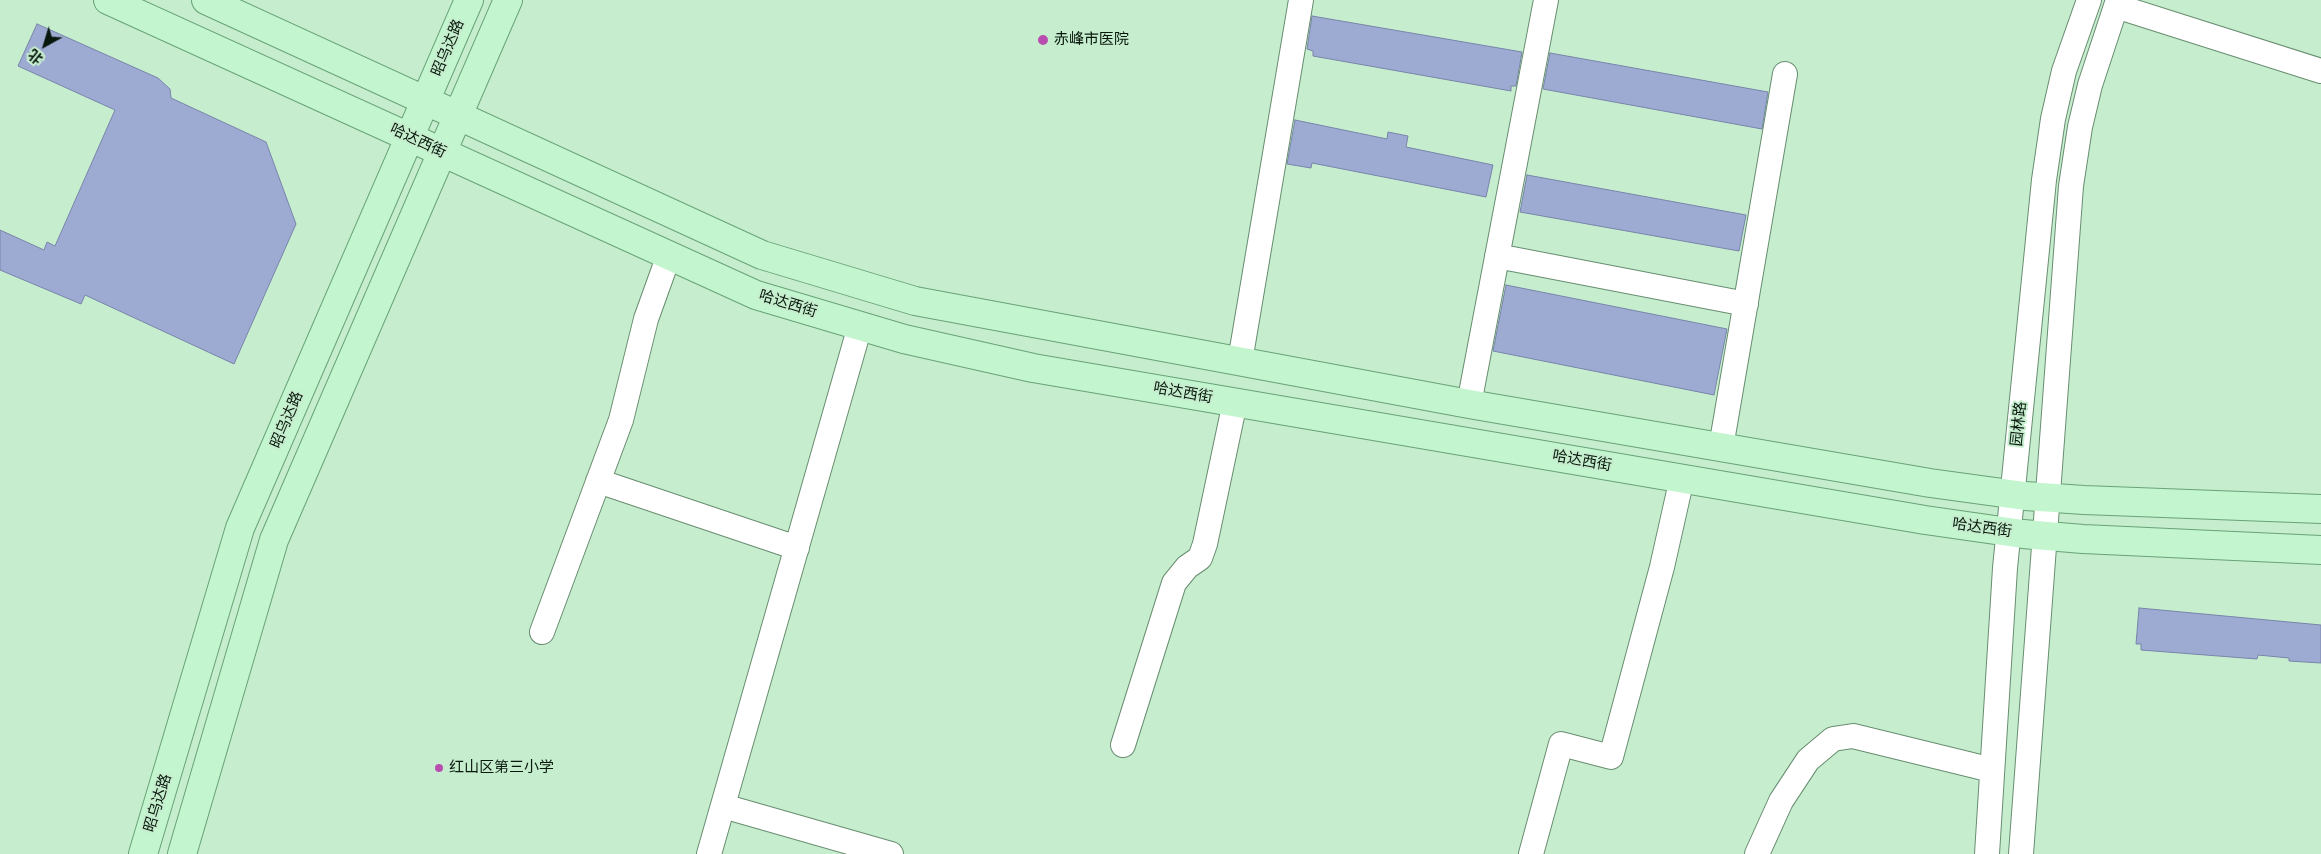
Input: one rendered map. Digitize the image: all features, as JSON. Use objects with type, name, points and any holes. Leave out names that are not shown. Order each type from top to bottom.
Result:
[{"type":"main road","name":"哈达西街","points":[[108,0],[756,295],[904,339],[1033,368],[1925,520],[2045,536],[2321,550]]},
{"type":"main road","points":[[206,0],[459,114],[762,255],[914,301],[1469,404],[1930,483],[2048,498],[2321,509]]},
{"type":"main road","name":"昭乌达路","points":[[143,854],[240,528],[469,0]]},
{"type":"main road","points":[[182,854],[274,540],[508,0]]},
{"type":"street","points":[[1240,361],[1300,0]]},
{"type":"street","points":[[1469,404],[1546,0]]},
{"type":"street","name":"园林路","points":[[1987,854],[2012,494],[2044,180],[2053,119],[2064,71],[2089,0]]},
{"type":"street","points":[[2021,854],[2072,186],[2080,127],[2090,85],[2117,3],[2321,71]]},
{"type":"street","points":[[1721,447],[1785,74]]},
{"type":"street","points":[[542,632],[620,420],[646,320],[669,255]]},
{"type":"street","points":[[1497,256],[1746,304]]},
{"type":"street","points":[[709,854],[860,326]]},
{"type":"street","points":[[1123,745],[1174,583],[1186,567],[1200,558],[1205,544],[1235,402]]},
{"type":"street","points":[[1531,854],[1561,744],[1612,756],[1662,567],[1682,478]]},
{"type":"street","points":[[598,481],[797,548]]},
{"type":"street","points":[[1757,854],[1781,802],[1808,760],[1833,739],[1853,736],[1992,770]]},
{"type":"street","points":[[723,806],[891,854]]},
{"type":"building","points":[[1312,16],[1522,52],[1516,86],[1511,86],[1511,91],[1313,56],[1313,51],[1307,49]]},
{"type":"building","points":[[37,24],[158,78],[170,89],[171,98],[266,142],[296,224],[234,364],[85,295],[81,304],[0,270],[0,230],[44,250],[47,242],[55,246],[115,110],[18,66]]},
{"type":"building","points":[[1550,53],[1768,92],[1762,129],[1543,89]]},
{"type":"building","points":[[1295,120],[1387,139],[1388,132],[1408,136],[1406,147],[1493,165],[1486,197],[1312,163],[1311,168],[1287,164]]},
{"type":"building","points":[[1527,175],[1746,215],[1739,251],[1520,212]]},
{"type":"building","points":[[1506,285],[1727,329],[1714,395],[1493,351]]},
{"type":"building","points":[[2139,608],[2321,625],[2321,663],[2289,661],[2289,658],[2258,655],[2257,659],[2141,650],[2141,644],[2136,644]]},
{"type":"place","name":"赤峰市医院","points":[[1043,40]]},
{"type":"place","name":"红山区第三小学","points":[[439,768]]}]
